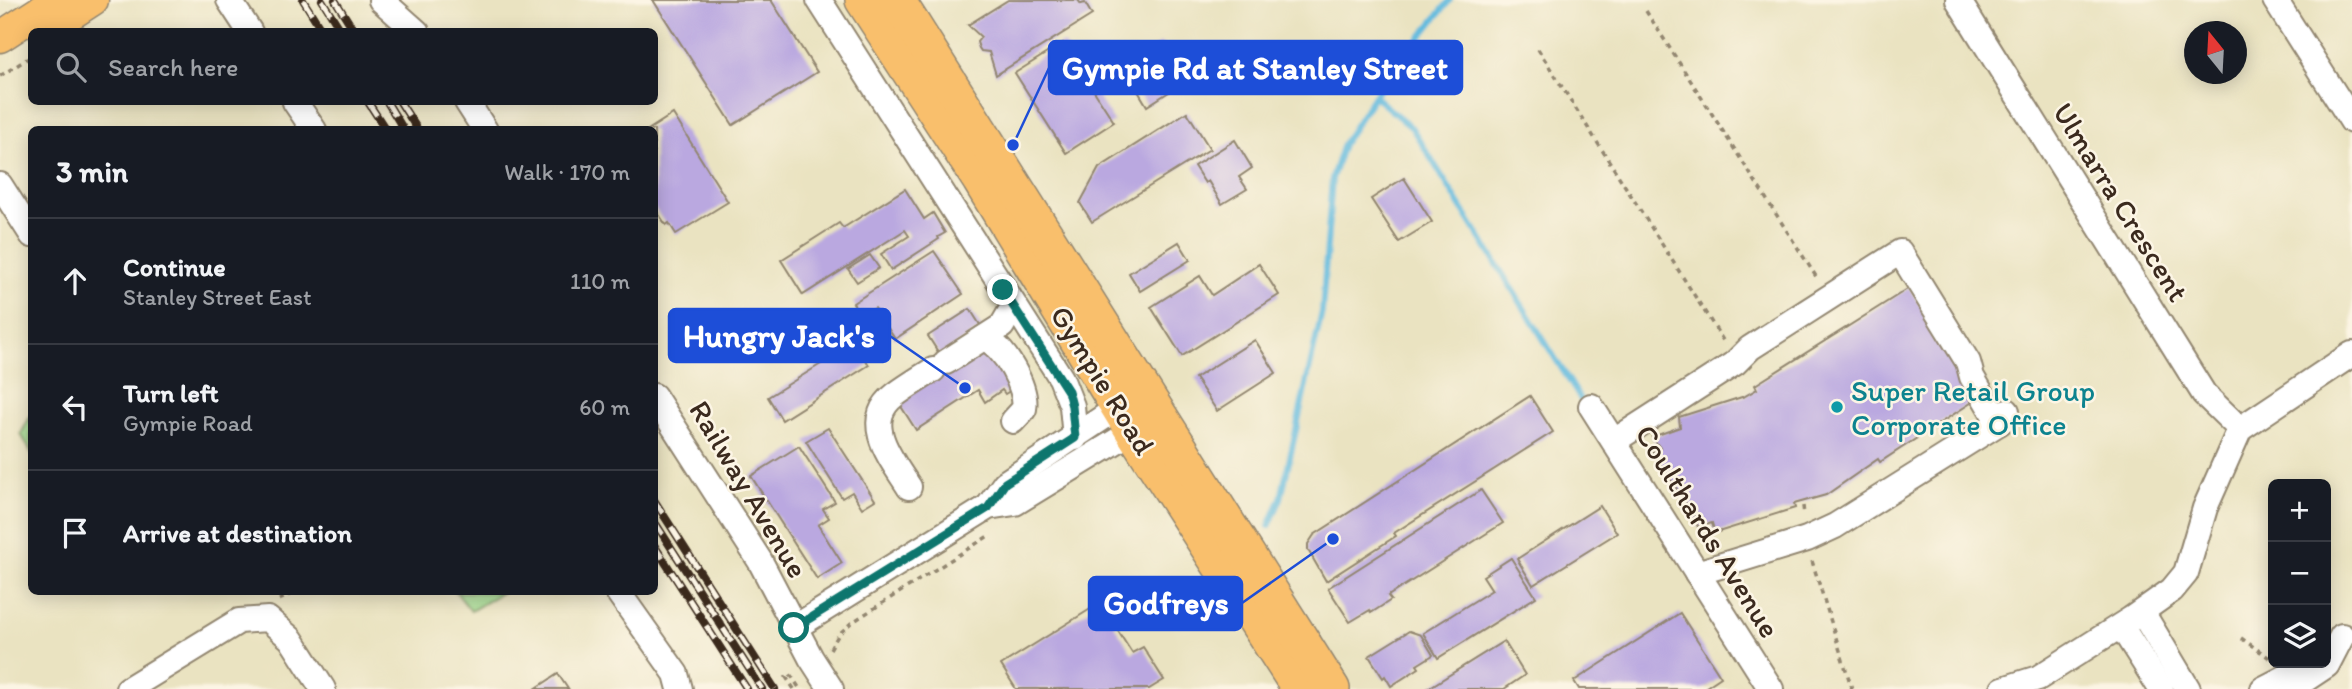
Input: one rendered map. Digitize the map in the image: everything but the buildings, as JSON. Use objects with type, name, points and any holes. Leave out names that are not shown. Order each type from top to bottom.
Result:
[{"type":"highway","name":"Gympie Road","points":[[863,0],[980,180],[1043,285],[1139,411],[1332,689]]},
{"type":"highway","name":"Gympie Road","points":[[897,0],[1300,689]]},
{"type":"main road","points":[[0,37],[57,0]]},
{"type":"main road","points":[[50,28],[93,0]]},
{"type":"main road","points":[[0,60],[28,42]]},
{"type":"street","points":[[229,0],[247,28]]},
{"type":"street","points":[[381,0],[412,28]]},
{"type":"street","name":"Gympie Road","points":[[819,0],[1068,391],[1075,438]]},
{"type":"street","name":"Ulmarra Crescent","points":[[1958,0],[2204,394],[2240,429]]},
{"type":"street","points":[[2275,0],[2352,121]]},
{"type":"street","points":[[297,105],[311,126]]},
{"type":"street","points":[[469,105],[482,126]]},
{"type":"street","points":[[0,185],[28,229]]},
{"type":"street","points":[[1610,436],[1740,351],[1900,253],[1969,362],[1980,368],[2004,404],[2008,412],[2006,418],[1835,526],[1807,539],[1697,573]]},
{"type":"street","points":[[988,266],[1018,280],[1043,285]]},
{"type":"street","points":[[916,483],[883,446],[879,428],[881,412],[895,395],[1002,326],[1013,307]]},
{"type":"street","points":[[984,338],[995,344],[1023,388],[1024,409],[1013,421]]},
{"type":"street","points":[[2003,689],[2033,683],[2172,590],[2186,573],[2205,508],[2240,429],[2352,354]]},
{"type":"street","name":"Railway Avenue","points":[[658,402],[760,561],[794,628],[831,689]]},
{"type":"street","name":"Coulthards Avenue","points":[[1591,406],[1771,689]]},
{"type":"street","points":[[988,508],[1005,483],[1075,438],[1139,411]]},
{"type":"street","points":[[794,628],[988,508],[1015,503],[1139,411]]},
{"type":"street","points":[[620,595],[676,674],[680,688]]},
{"type":"street","points":[[2142,612],[2188,689]]},
{"type":"street","points":[[128,689],[239,621],[268,619],[291,639],[323,689]]},
{"type":"street","points":[[2121,626],[2161,689]]},
{"type":"street","points":[[2291,689],[2332,660],[2340,637]]},
{"type":"street","points":[[2263,689],[2304,668]]},
{"type":"path","points":[[1646,11],[1824,288],[1827,299]]},
{"type":"path","points":[[1538,49],[1740,351]]},
{"type":"path","points":[[0,76],[28,58]]},
{"type":"path","points":[[1803,506],[1807,539],[1852,689]]},
{"type":"path","points":[[828,654],[839,634],[851,623],[991,534]]},
{"type":"path","points":[[2241,638],[2268,657]]},
{"type":"path","points":[[794,689],[786,677],[790,674],[800,689]]},
{"type":"green space","points":[[28,421],[28,447],[21,434]]},
{"type":"green space","points":[[458,595],[497,595],[471,611]]},
{"type":"waterway","points":[[1269,526],[1281,498],[1322,312],[1332,178],[1343,144],[1374,96],[1450,0]]},
{"type":"waterway","points":[[1374,96],[1412,128],[1583,403]]},
{"type":"railway","points":[[303,0],[320,28]]},
{"type":"railway","points":[[322,0],[340,28]]},
{"type":"railway","points":[[335,0],[352,28]]},
{"type":"railway","points":[[370,105],[383,126]]},
{"type":"railway","points":[[389,105],[402,126]]},
{"type":"railway","points":[[402,105],[415,126]]},
{"type":"railway","points":[[658,506],[775,689]]},
{"type":"railway","points":[[658,527],[762,689]]},
{"type":"railway","points":[[658,551],[747,689]]},
{"type":"place","name":"Gympie Rd at Stanley Street","points":[[1013,145]]},
{"type":"place","name":"Hungry Jack's","points":[[965,388]]},
{"type":"place","name":"Super Retail Group Corporate Office","points":[[1837,407]]},
{"type":"place","name":"Godfreys","points":[[1333,539]]},
{"type":"route","points":[[794,628],[988,508],[1005,483],[1075,438],[1068,391],[1003,290]]}]
